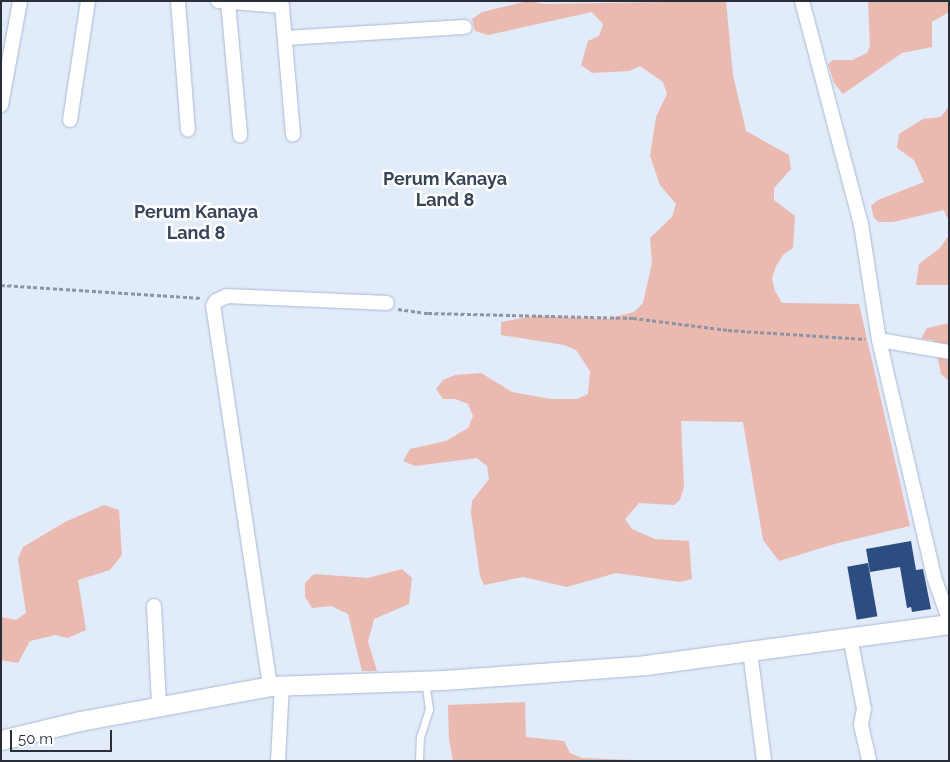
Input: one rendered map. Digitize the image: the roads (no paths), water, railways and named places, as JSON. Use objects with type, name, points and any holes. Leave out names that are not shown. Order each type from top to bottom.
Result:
[{"type":"main road","points":[[1,740],[159,706],[276,686],[424,681],[646,665],[949,624]]},
{"type":"street","points":[[1,105],[20,1]]},
{"type":"street","points":[[70,120],[88,1]]},
{"type":"street","points":[[178,1],[188,130]]},
{"type":"street","points":[[802,1],[860,224],[879,340],[934,576],[949,619]]},
{"type":"street","points":[[240,136],[223,2],[282,6],[293,135]]},
{"type":"street","points":[[285,38],[465,27]]},
{"type":"street","points":[[278,761],[276,686],[237,478],[213,306],[216,301],[227,296],[387,303]]},
{"type":"street","points":[[879,340],[949,352]]},
{"type":"street","points":[[154,606],[159,706]]},
{"type":"street","points":[[850,637],[864,709],[861,725],[869,761]]},
{"type":"street","points":[[750,651],[764,761]]},
{"type":"lane","points":[[419,761],[420,736],[429,709],[424,681]]},
{"type":"district","name":"Perum Kanaya Land 8","points":[[445,190]]},
{"type":"district","name":"Perum Kanaya Land 8","points":[[196,223]]}]
